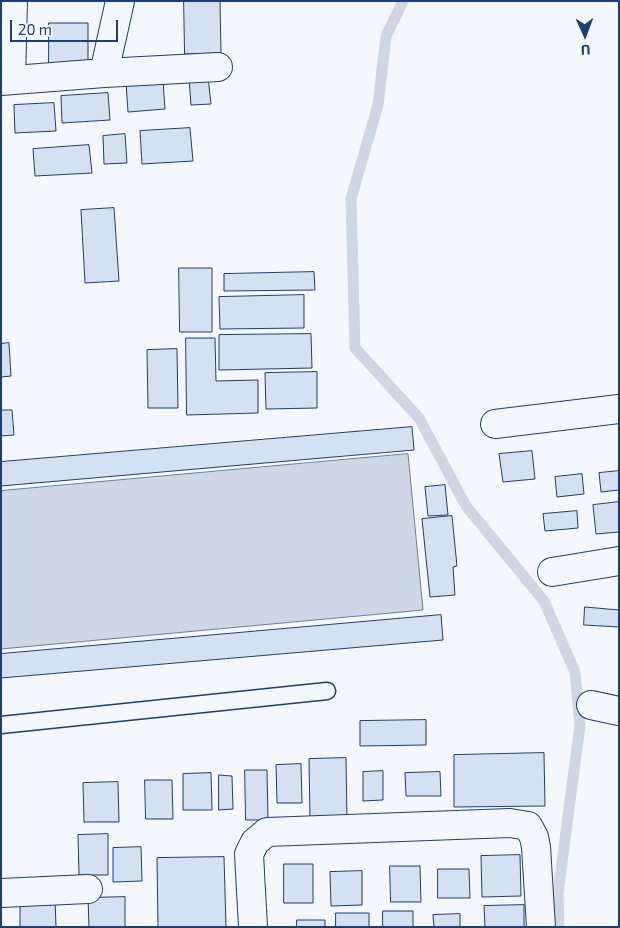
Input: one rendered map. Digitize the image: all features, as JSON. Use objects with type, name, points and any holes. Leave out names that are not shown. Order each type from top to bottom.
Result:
[{"type":"street","points":[[12,1],[6,81],[104,73],[218,67]]},
{"type":"street","points":[[104,73],[120,1]]},
{"type":"street","points":[[495,424],[619,409]]},
{"type":"street","points":[[552,572],[619,561]]},
{"type":"street","points":[[591,705],[619,712]]},
{"type":"street","points":[[253,927],[249,854],[255,842],[267,832],[510,823],[528,826],[534,837],[541,927]]},
{"type":"street","points":[[1,894],[88,889]]},
{"type":"lane","points":[[1,725],[327,690]]},
{"type":"shaded area","points":[[408,454],[423,610],[1,649],[1,491]]},
{"type":"building","points":[[184,1],[220,1],[221,53],[185,54]]},
{"type":"building","points":[[49,23],[88,23],[88,74],[49,74]]},
{"type":"building","points":[[208,77],[211,104],[191,105],[189,78]]},
{"type":"building","points":[[163,80],[165,109],[128,112],[126,82]]},
{"type":"building","points":[[108,93],[110,120],[62,123],[61,96]]},
{"type":"building","points":[[54,103],[56,131],[15,133],[14,105]]},
{"type":"building","points":[[190,128],[193,161],[142,164],[140,131]]},
{"type":"building","points":[[125,134],[127,163],[104,164],[103,136]]},
{"type":"building","points":[[89,145],[92,173],[35,176],[33,149]]},
{"type":"building","points":[[114,208],[119,281],[85,283],[81,210]]},
{"type":"building","points":[[179,268],[212,268],[212,332],[180,332]]},
{"type":"building","points":[[314,272],[315,290],[224,291],[224,274]]},
{"type":"building","points":[[304,295],[304,328],[220,329],[219,297]]},
{"type":"building","points":[[311,334],[312,368],[219,370],[219,335]]},
{"type":"building","points":[[186,338],[215,338],[216,381],[258,380],[258,413],[187,415]]},
{"type":"building","points":[[9,343],[11,376],[1,377],[1,344]]},
{"type":"building","points":[[177,349],[178,408],[148,408],[147,350]]},
{"type":"building","points":[[317,372],[317,408],[266,409],[265,373]]},
{"type":"building","points":[[1,410],[12,410],[14,435],[1,436]]},
{"type":"building","points":[[412,427],[414,450],[1,486],[1,462]]},
{"type":"building","points":[[532,451],[535,479],[503,482],[499,454]]},
{"type":"building","points":[[619,471],[619,490],[601,492],[599,473]]},
{"type":"building","points":[[582,474],[584,494],[557,497],[555,477]]},
{"type":"building","points":[[445,485],[448,515],[428,516],[425,487]]},
{"type":"building","points":[[619,502],[619,532],[596,534],[593,505]]},
{"type":"building","points":[[577,511],[578,528],[545,531],[543,514]]},
{"type":"building","points":[[452,516],[457,566],[453,567],[455,595],[430,597],[422,519]]},
{"type":"building","points":[[585,607],[619,610],[619,627],[584,625]]},
{"type":"building","points":[[441,615],[443,640],[1,678],[1,654]]},
{"type":"building","points":[[426,720],[426,745],[360,746],[360,721]]},
{"type":"building","points":[[544,753],[545,806],[454,807],[454,755]]},
{"type":"building","points":[[346,758],[347,820],[310,820],[309,759]]},
{"type":"building","points":[[301,764],[302,803],[277,803],[276,765]]},
{"type":"building","points":[[245,770],[267,770],[268,820],[246,820]]},
{"type":"building","points":[[383,771],[383,800],[363,801],[363,772]]},
{"type":"building","points":[[440,772],[441,796],[406,796],[405,773]]},
{"type":"building","points":[[211,773],[212,810],[183,810],[183,774]]},
{"type":"building","points":[[219,775],[232,776],[233,809],[219,810]]},
{"type":"building","points":[[145,780],[172,780],[173,819],[146,819]]},
{"type":"building","points":[[118,782],[119,822],[84,822],[83,783]]},
{"type":"building","points":[[108,834],[108,875],[79,875],[78,835]]},
{"type":"building","points":[[141,847],[142,881],[113,882],[113,848]]},
{"type":"building","points":[[520,855],[521,896],[482,897],[481,856]]},
{"type":"building","points":[[224,857],[226,927],[158,927],[157,858]]},
{"type":"building","points":[[284,864],[313,864],[313,903],[284,903]]},
{"type":"building","points":[[390,866],[420,866],[421,902],[391,902]]},
{"type":"building","points":[[438,869],[469,869],[470,898],[438,898]]},
{"type":"building","points":[[362,871],[362,905],[331,906],[330,872]]},
{"type":"building","points":[[125,897],[125,927],[89,927],[88,898]]},
{"type":"building","points":[[55,898],[56,927],[20,927],[20,899]]},
{"type":"building","points":[[524,905],[524,927],[485,927],[484,906]]},
{"type":"building","points":[[383,911],[413,911],[413,927],[383,927]]},
{"type":"building","points":[[336,913],[369,913],[369,927],[336,927]]},
{"type":"building","points":[[460,914],[460,927],[434,927],[433,915]]},
{"type":"building","points":[[297,920],[325,920],[325,927],[297,927]]},
{"type":"waterway","points":[[403,1],[386,36],[378,105],[351,199],[355,348],[419,418],[466,506],[544,601],[575,672],[580,725],[558,893],[559,927]]}]
